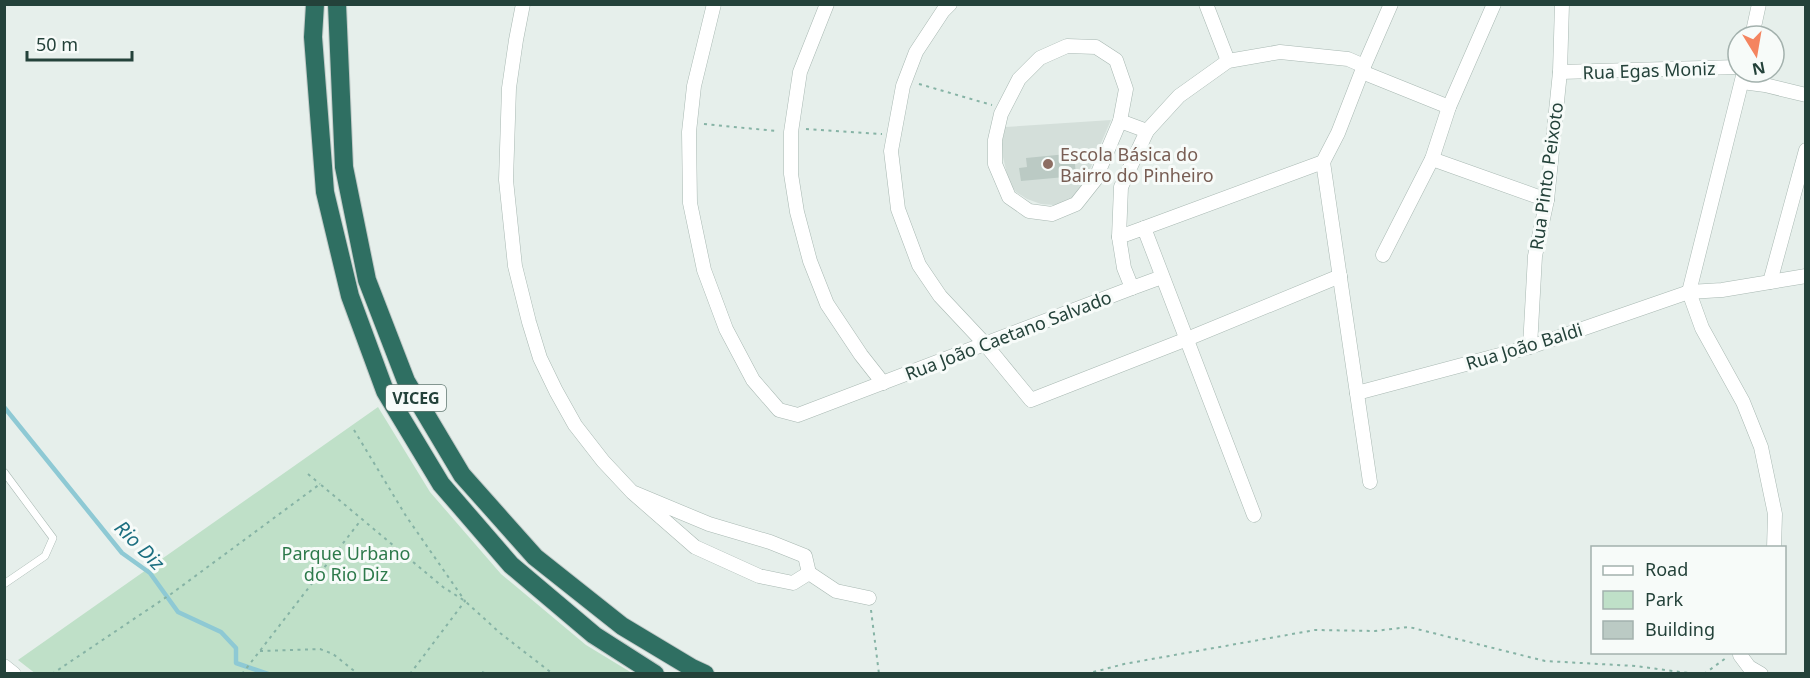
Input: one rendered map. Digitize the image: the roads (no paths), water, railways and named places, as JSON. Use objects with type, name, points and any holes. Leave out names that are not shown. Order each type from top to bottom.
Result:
[{"type":"highway","name":"VICEG","points":[[315,4],[313,37],[325,192],[350,296],[385,391],[441,484],[511,565],[594,635],[656,674]]},
{"type":"highway","name":"VICEG","points":[[337,4],[344,167],[367,280],[406,381],[462,475],[535,557],[622,626],[705,674]]},
{"type":"street","points":[[524,4],[509,88],[506,180],[515,266],[538,349],[556,391],[575,425],[603,461],[632,492],[695,547],[759,576],[793,583],[809,573]]},
{"type":"street","name":"Rua João Caetano Salvado","points":[[714,4],[694,86],[690,123],[690,203],[704,270],[726,329],[753,380],[779,410],[798,415],[1162,277]]},
{"type":"street","points":[[828,4],[800,72],[791,130],[791,174],[797,212],[810,261],[827,304],[861,355],[883,382]]},
{"type":"street","points":[[950,4],[916,52],[905,80],[891,151],[898,209],[920,265],[940,297],[985,344],[1031,400],[1340,276]]},
{"type":"street","points":[[1206,4],[1228,61]]},
{"type":"street","points":[[1370,482],[1323,162],[1338,133],[1391,4]]},
{"type":"street","points":[[1383,255],[1432,159],[1449,107],[1494,4]]},
{"type":"street","name":"Rua Pinto Peixoto","points":[[1530,347],[1535,256],[1547,200],[1560,72],[1562,4]]},
{"type":"street","points":[[1755,24],[1759,4]]},
{"type":"street","points":[[1067,46],[1096,47],[1116,60],[1126,89],[1120,121],[1095,180],[1076,204],[1052,214],[1029,211],[1009,196],[995,164],[995,141],[1004,108],[1019,80],[1040,58],[1067,46]]},
{"type":"street","points":[[1132,288],[1124,268],[1119,237],[1121,187],[1147,131],[1179,96],[1228,61],[1280,52],[1348,59],[1363,69],[1449,107]]},
{"type":"street","name":"Rua Egas Moniz","points":[[1560,72],[1726,67]]},
{"type":"street","points":[[1741,84],[1689,292],[1702,328],[1743,402],[1761,447],[1775,514],[1774,546]]},
{"type":"street","points":[[1762,84],[1806,95]]},
{"type":"street","points":[[1120,121],[1147,131]]},
{"type":"street","points":[[1770,282],[1799,199],[1806,150]]},
{"type":"street","points":[[1432,159],[1547,200]]},
{"type":"street","points":[[1119,237],[1323,162]]},
{"type":"street","points":[[1095,180],[1121,187]]},
{"type":"street","points":[[1144,228],[1254,515]]},
{"type":"street","name":"Rua João Baldi","points":[[1357,393],[1530,347],[1689,292],[1722,290],[1806,276]]},
{"type":"street","points":[[632,492],[709,524],[770,542],[805,556],[809,573],[836,591],[869,598]]},
{"type":"street","points":[[1740,654],[1749,667],[1761,674]]},
{"type":"street","points":[[4,666],[14,674]]},
{"type":"lane","points":[[4,472],[53,538],[45,556],[4,584]]},
{"type":"waterway","name":"Rio Diz","points":[[4,407],[122,553],[150,573],[178,612],[221,632],[236,648],[236,663],[268,674]]},
{"type":"place","name":"Escola Básica do Bairro do Pinheiro","points":[[1048,164]]},
{"type":"park label","name":"Parque Urbano do Rio Diz","points":[[346,563]]}]
